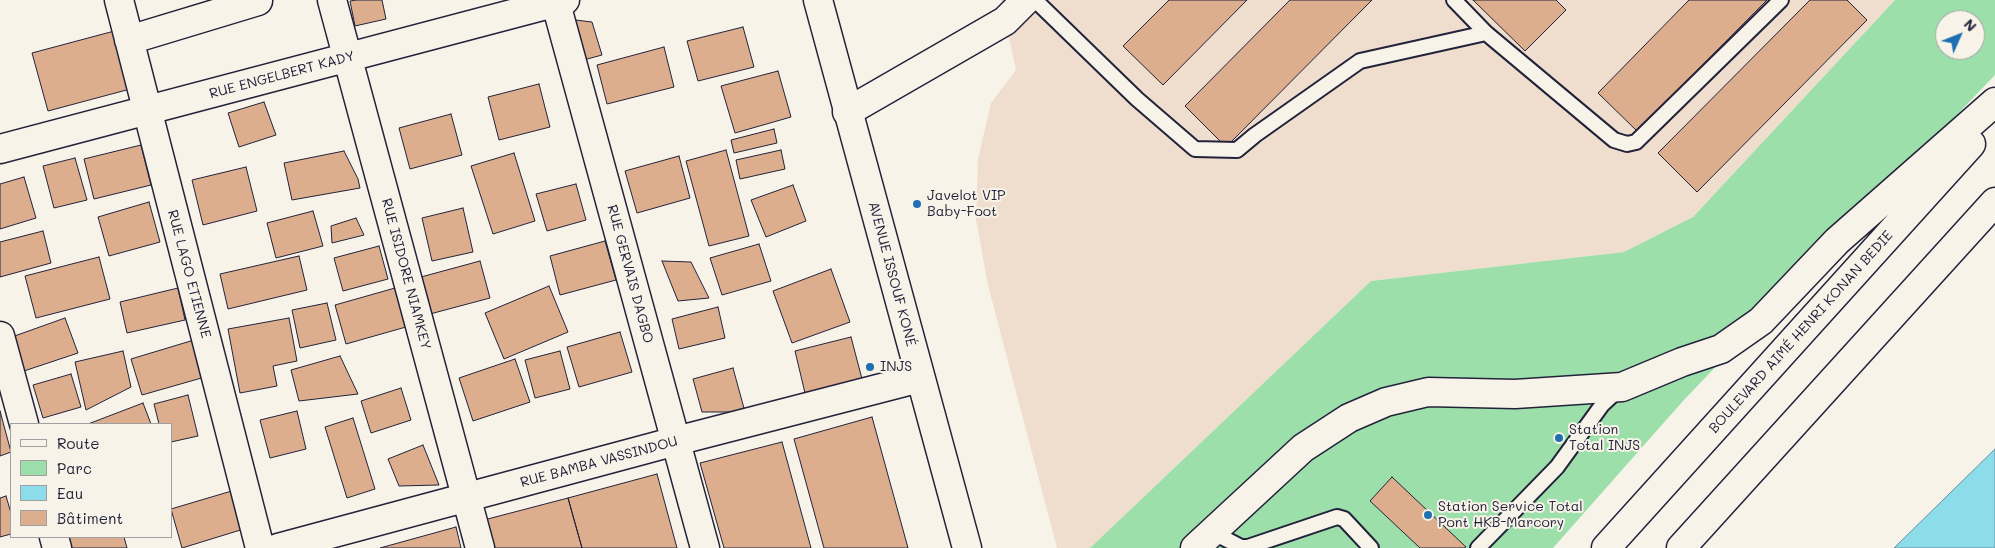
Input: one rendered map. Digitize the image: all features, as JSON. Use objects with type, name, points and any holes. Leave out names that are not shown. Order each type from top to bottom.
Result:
[{"type":"main road","name":"RUE LAGO ETIENNE","points":[[119,0],[260,548]]},
{"type":"main road","name":"RUE ISIDORE NIAMKEY","points":[[332,0],[480,548]]},
{"type":"main road","name":"AVENUE ISSOUF KONÉ","points":[[818,0],[967,548]]},
{"type":"main road","points":[[847,112],[1005,21],[1026,0]]},
{"type":"main road","points":[[129,40],[258,1]]},
{"type":"main road","name":"RUE ENGELBERT KADY","points":[[0,149],[558,1]]},
{"type":"main road","name":"RUE GERVAIS DAGBO","points":[[558,1],[705,548]]},
{"type":"main road","points":[[1203,540],[1303,448],[1349,418],[1386,402],[1428,392],[1515,394],[1622,387],[1682,362],[1720,349],[1761,321],[1837,241],[1995,102]]},
{"type":"main road","name":"BOULEVARD AIMÉ HENRI KONAN BEDIE","points":[[1606,548],[1995,116]]},
{"type":"main road","points":[[1681,548],[1995,202]]},
{"type":"main road","points":[[0,336],[24,423]]},
{"type":"main road","name":"RUE BAMBA VASSINDOU","points":[[278,548],[920,378]]},
{"type":"lane","points":[[1035,0],[1136,100],[1195,149],[1237,150],[1255,135],[1360,62],[1486,32]]},
{"type":"lane","points":[[1454,0],[1486,32],[1614,140],[1627,144],[1636,142],[1781,0]]},
{"type":"lane","points":[[1478,548],[1558,467],[1602,405],[1622,387]]},
{"type":"lane","points":[[1203,540],[1248,547],[1337,517],[1344,519],[1371,548]]},
{"type":"shaded area","points":[[1001,0],[1895,0],[1693,217],[1624,252],[1371,281],[1090,548],[1057,548],[988,285],[976,219],[978,159],[991,103],[1016,70]]},
{"type":"green space","points":[[1895,0],[1995,0],[1995,75],[1683,401],[1553,548],[1090,548],[1371,281],[1624,252],[1693,217]]},
{"type":"water","points":[[1995,449],[1995,548],[1894,548]]},
{"type":"building","points":[[382,0],[386,19],[355,26],[350,1]]},
{"type":"building","points":[[1169,0],[1247,0],[1163,85],[1123,46]]},
{"type":"building","points":[[1290,0],[1372,0],[1226,147],[1185,106]]},
{"type":"building","points":[[1473,0],[1556,0],[1566,10],[1525,51]]},
{"type":"building","points":[[1689,0],[1767,0],[1637,131],[1598,93]]},
{"type":"building","points":[[1810,0],[1847,0],[1867,20],[1697,192],[1658,153]]},
{"type":"building","points":[[567,19],[592,22],[602,55],[580,61]]},
{"type":"building","points":[[743,27],[754,67],[698,81],[687,41]]},
{"type":"building","points":[[118,30],[134,88],[48,111],[32,53]]},
{"type":"building","points":[[664,47],[674,87],[607,104],[597,65]]},
{"type":"building","points":[[778,71],[791,117],[735,133],[721,86]]},
{"type":"building","points":[[539,84],[550,127],[499,140],[488,97]]},
{"type":"building","points":[[264,102],[276,135],[239,147],[228,113]]},
{"type":"building","points":[[451,114],[462,155],[410,169],[399,128]]},
{"type":"building","points":[[774,129],[777,143],[734,153],[731,140]]},
{"type":"building","points":[[141,145],[151,185],[94,199],[84,159]]},
{"type":"building","points":[[726,150],[749,236],[709,246],[686,161]]},
{"type":"building","points":[[781,150],[785,169],[740,179],[736,160]]},
{"type":"building","points":[[344,151],[358,179],[360,188],[292,200],[284,163]]},
{"type":"building","points":[[514,153],[535,221],[493,234],[471,166]]},
{"type":"building","points":[[679,156],[690,198],[637,213],[625,171]]},
{"type":"building","points":[[75,158],[87,200],[54,208],[43,166]]},
{"type":"building","points":[[246,167],[257,211],[203,225],[192,180]]},
{"type":"building","points":[[24,177],[36,218],[0,229],[0,184]]},
{"type":"building","points":[[576,184],[586,220],[547,231],[536,194]]},
{"type":"building","points":[[793,185],[806,221],[766,237],[751,200]]},
{"type":"building","points":[[149,202],[160,242],[109,256],[98,217]]},
{"type":"building","points":[[463,208],[473,252],[432,261],[422,218]]},
{"type":"building","points":[[313,211],[323,246],[276,258],[267,223]]},
{"type":"building","points":[[356,218],[364,235],[332,243],[331,226]]},
{"type":"building","points":[[43,231],[51,263],[0,277],[0,242]]},
{"type":"building","points":[[605,241],[616,280],[560,295],[550,256]]},
{"type":"building","points":[[759,244],[771,281],[722,295],[710,258]]},
{"type":"building","points":[[379,246],[388,279],[343,291],[334,258]]},
{"type":"building","points":[[299,256],[307,290],[228,309],[220,274]]},
{"type":"building","points":[[99,257],[110,299],[36,318],[25,276]]},
{"type":"building","points":[[480,261],[490,298],[430,314],[421,277]]},
{"type":"building","points":[[662,261],[691,262],[709,298],[678,301]]},
{"type":"building","points":[[831,269],[850,322],[792,343],[773,291]]},
{"type":"building","points":[[549,286],[568,332],[504,359],[485,313]]},
{"type":"building","points":[[178,288],[185,320],[127,333],[120,302]]},
{"type":"building","points":[[395,288],[406,327],[346,344],[335,305]]},
{"type":"building","points":[[327,303],[336,340],[300,348],[292,310]]},
{"type":"building","points":[[718,307],[725,338],[679,349],[672,319]]},
{"type":"building","points":[[65,318],[78,353],[21,372],[9,338]]},
{"type":"building","points":[[289,318],[297,361],[273,366],[277,386],[240,393],[228,329]]},
{"type":"building","points":[[620,332],[632,372],[579,387],[567,347]]},
{"type":"building","points":[[851,337],[862,379],[805,393],[795,351]]},
{"type":"building","points":[[194,340],[205,377],[142,395],[131,359]]},
{"type":"building","points":[[123,351],[131,387],[86,410],[75,362]]},
{"type":"building","points":[[560,351],[570,389],[535,398],[525,360]]},
{"type":"building","points":[[340,356],[358,394],[299,401],[291,370]]},
{"type":"building","points":[[515,359],[530,402],[473,421],[459,378]]},
{"type":"building","points":[[733,368],[745,412],[702,412],[693,379]]},
{"type":"building","points":[[71,374],[81,407],[43,418],[33,385]]},
{"type":"building","points":[[401,388],[411,420],[371,433],[361,401]]},
{"type":"building","points":[[188,395],[198,436],[172,442],[172,423],[159,423],[154,404]]},
{"type":"building","points":[[143,403],[151,423],[91,423]]},
{"type":"building","points":[[0,411],[10,452],[0,456]]},
{"type":"building","points":[[297,411],[306,449],[270,458],[260,420]]},
{"type":"building","points":[[872,417],[908,548],[824,548],[794,439]]},
{"type":"building","points":[[353,418],[375,489],[347,498],[325,427]]},
{"type":"building","points":[[782,442],[811,548],[724,548],[700,463]]},
{"type":"building","points":[[423,445],[439,485],[399,486],[388,459]]},
{"type":"building","points":[[657,474],[677,548],[582,548],[568,498]]},
{"type":"building","points":[[1392,477],[1466,547],[1420,548],[1370,501]]},
{"type":"building","points":[[235,490],[247,528],[182,548],[172,509]]},
{"type":"building","points":[[6,496],[10,510],[10,534],[0,537],[0,498]]},
{"type":"building","points":[[568,498],[582,548],[487,548],[480,521]]},
{"type":"building","points":[[456,527],[461,548],[380,548]]},
{"type":"building","points":[[64,538],[124,538],[127,548],[67,548]]},
{"type":"place","name":"Javelot VIP Baby-Foot","points":[[917,204]]},
{"type":"place","name":"INJS","points":[[870,367]]},
{"type":"place","name":"Station Total INJS","points":[[1559,438]]},
{"type":"place","name":"Station Service Total Pont HKB-Marcory","points":[[1428,515]]}]
